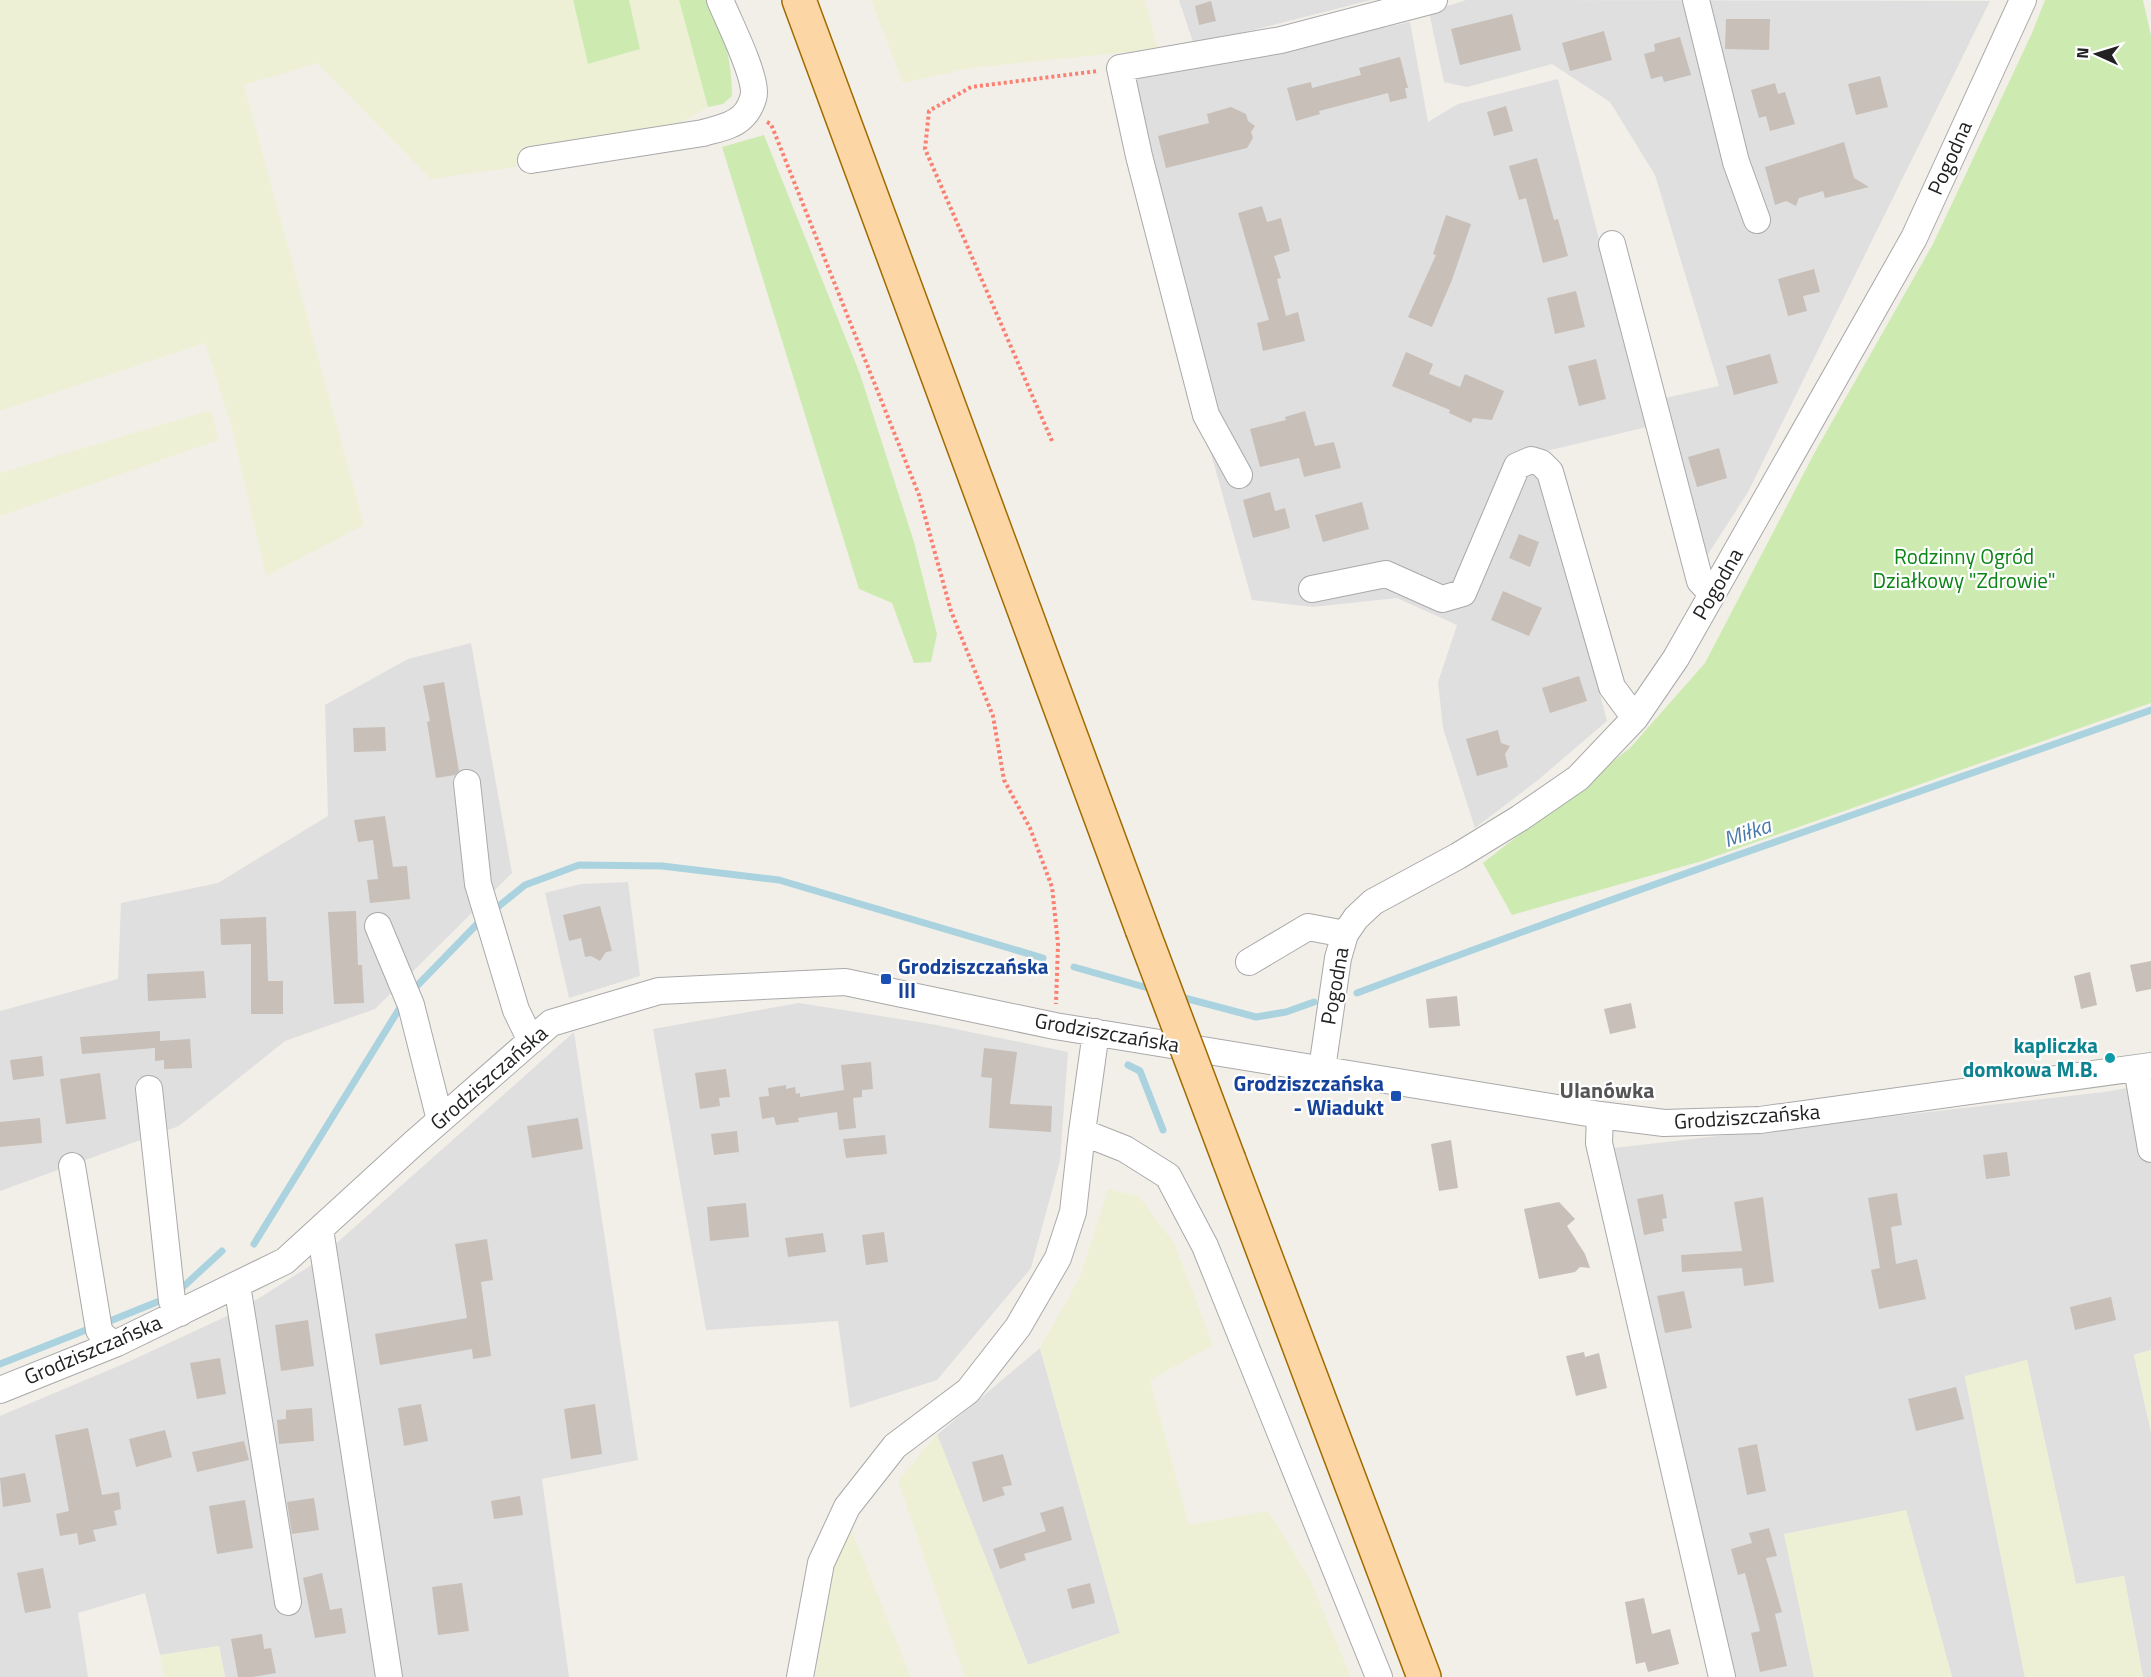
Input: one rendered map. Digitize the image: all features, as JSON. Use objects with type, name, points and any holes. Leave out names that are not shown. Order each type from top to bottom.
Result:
[{"type":"main road","points":[[799,0],[1142,929],[1424,1677]]},
{"type":"street","points":[[531,160],[703,133],[730,125],[741,119],[748,110],[754,94],[750,74],[720,0]]},
{"type":"street","points":[[1239,475],[1206,415],[1139,156],[1120,68],[1281,40],[1434,0]]},
{"type":"street","points":[[1696,0],[1736,162],[1757,220]]},
{"type":"street","name":"Pogodna","points":[[1322,1069],[1338,958],[1345,934],[1356,918],[1373,902],[1458,856],[1520,818],[1578,778],[1635,718],[1676,658],[1914,237],[2023,0]]},
{"type":"street","points":[[1612,244],[1700,581],[1712,594]]},
{"type":"street","points":[[1312,589],[1386,574],[1442,599],[1463,593],[1517,466],[1531,459],[1541,463],[1550,472],[1612,687],[1635,718]]},
{"type":"street","points":[[467,783],[478,884],[516,1010],[531,1041]]},
{"type":"street","points":[[378,926],[411,1005],[440,1120]]},
{"type":"street","points":[[1249,962],[1308,927],[1345,934]]},
{"type":"street","name":"Grodziszczańska","points":[[0,1390],[114,1344],[285,1261],[551,1023],[659,991],[845,982],[1055,1026],[1600,1115],[1664,1123],[1760,1120],[2144,1067]]},
{"type":"street","points":[[800,1677],[821,1563],[847,1507],[895,1446],[968,1391],[1018,1327],[1058,1258],[1074,1212],[1096,1032]]},
{"type":"street","points":[[2144,1067],[2151,1149]]},
{"type":"street","points":[[149,1089],[172,1301],[180,1313]]},
{"type":"street","points":[[1600,1115],[1599,1143],[1722,1677]]},
{"type":"street","points":[[1082,1132],[1125,1149],[1168,1176],[1205,1246],[1378,1677]]},
{"type":"street","points":[[72,1166],[99,1330],[114,1344]]},
{"type":"street","points":[[321,1229],[389,1677]]},
{"type":"street","points":[[237,1285],[288,1602]]},
{"type":"path","points":[[1053,441],[925,149],[929,111],[971,87],[1120,68]]},
{"type":"path","points":[[748,110],[771,124],[919,495],[951,611],[993,716],[1004,780],[1030,828],[1052,887],[1058,944],[1055,1026]]},
{"type":"shaded area","points":[[1179,0],[1371,0],[1194,45]]},
{"type":"shaded area","points":[[1466,0],[1990,1],[1748,492],[1703,562],[1665,398],[1719,386],[1655,175],[1610,102],[1552,64],[1467,87],[1444,82],[1429,12]]},
{"type":"shaded area","points":[[1410,22],[1428,122],[1458,104],[1558,79],[1647,427],[1538,453],[1607,721],[1538,780],[1475,828],[1443,728],[1438,682],[1457,625],[1397,598],[1313,607],[1252,600],[1203,425],[1134,80]]},
{"type":"shaded area","points":[[471,643],[512,873],[375,1009],[285,1041],[179,1126],[0,1191],[0,1011],[118,979],[121,903],[218,883],[328,816],[325,705],[408,659]]},
{"type":"shaded area","points":[[628,882],[640,976],[569,998],[545,893],[581,884]]},
{"type":"shaded area","points":[[799,1003],[931,1024],[1068,1052],[1060,1161],[1031,1268],[937,1380],[850,1408],[838,1321],[706,1330],[653,1029]]},
{"type":"shaded area","points":[[574,1032],[638,1460],[542,1479],[569,1677],[225,1677],[219,1646],[160,1655],[145,1593],[78,1613],[88,1677],[0,1677],[0,1416],[128,1362],[240,1310],[313,1264]]},
{"type":"shaded area","points":[[2151,1084],[2151,1350],[2134,1355],[2151,1432],[2151,1677],[2143,1677],[2124,1576],[2076,1584],[2027,1360],[1965,1377],[2025,1677],[1952,1677],[1906,1511],[1785,1534],[1814,1677],[1730,1677],[1613,1148],[2104,1092]]},
{"type":"shaded area","points":[[1040,1348],[1120,1633],[1028,1665],[937,1435]]},
{"type":"green space","points":[[0,0],[573,0],[588,64],[640,49],[629,0],[679,0],[708,107],[679,124],[523,147],[516,167],[431,179],[317,63],[244,85],[364,525],[266,576],[232,429],[205,343],[0,411]]},
{"type":"green space","points":[[573,0],[629,0],[640,49],[588,64]]},
{"type":"green space","points":[[679,0],[712,0],[729,58],[732,96],[723,104],[708,107]]},
{"type":"green space","points":[[871,0],[1145,0],[1158,49],[970,68],[903,83]]},
{"type":"green space","name":"Rodzinny Ogród Działkowy \"Zdrowie\"","points":[[2045,0],[2143,0],[2151,36],[2151,703],[1702,861],[1512,915],[1483,863],[1630,748],[1705,663],[1816,450],[1933,244],[2032,33]]},
{"type":"green space","points":[[764,135],[860,374],[914,542],[937,634],[931,662],[914,663],[892,603],[859,589],[722,147]]},
{"type":"green space","points":[[211,410],[219,440],[0,516],[0,473]]},
{"type":"green space","points":[[1108,1189],[1140,1197],[1175,1245],[1213,1345],[1150,1380],[1189,1525],[1268,1511],[1309,1577],[1351,1677],[965,1677],[898,1481],[937,1434],[1028,1665],[1120,1633],[1040,1348],[1080,1277]]},
{"type":"green space","points":[[2151,1350],[2151,1432],[2134,1355]]},
{"type":"green space","points":[[2027,1360],[2076,1584],[2124,1576],[2143,1677],[2025,1677],[1965,1376]]},
{"type":"green space","points":[[1906,1510],[1952,1677],[1814,1677],[1784,1534]]},
{"type":"green space","points":[[851,1529],[911,1677],[815,1677],[833,1568]]},
{"type":"green space","points":[[219,1646],[225,1677],[164,1677],[160,1655]]},
{"type":"building","points":[[1211,1],[1216,21],[1199,25],[1195,6]]},
{"type":"building","points":[[1512,14],[1521,50],[1460,65],[1451,29]]},
{"type":"building","points":[[1726,19],[1770,19],[1769,50],[1725,49]]},
{"type":"building","points":[[1604,31],[1612,60],[1570,71],[1562,43]]},
{"type":"building","points":[[1680,37],[1691,75],[1664,82],[1662,76],[1651,79],[1644,54],[1655,51],[1654,44]]},
{"type":"building","points":[[1400,57],[1408,88],[1405,88],[1407,98],[1390,102],[1388,93],[1319,111],[1320,114],[1296,121],[1287,88],[1311,82],[1312,88],[1361,75],[1359,68]]},
{"type":"building","points":[[1880,76],[1888,107],[1856,115],[1848,84]]},
{"type":"building","points":[[1775,83],[1778,94],[1785,92],[1795,124],[1770,131],[1766,116],[1759,118],[1751,90]]},
{"type":"building","points":[[1506,106],[1513,131],[1494,136],[1487,112]]},
{"type":"building","points":[[1231,107],[1246,114],[1248,121],[1255,126],[1251,132],[1253,138],[1247,148],[1166,168],[1158,136],[1209,123],[1207,114]]},
{"type":"building","points":[[1844,142],[1854,178],[1869,187],[1825,198],[1823,191],[1799,198],[1796,206],[1786,201],[1775,205],[1765,167]]},
{"type":"building","points":[[1537,158],[1554,220],[1558,219],[1568,256],[1543,263],[1526,198],[1519,200],[1509,166]]},
{"type":"building","points":[[1262,206],[1267,222],[1281,218],[1290,251],[1274,256],[1281,278],[1277,279],[1286,316],[1298,312],[1305,341],[1263,351],[1257,323],[1269,320],[1238,213]]},
{"type":"building","points":[[1446,215],[1471,224],[1452,280],[1432,327],[1408,317],[1436,255],[1433,254]]},
{"type":"building","points":[[1814,269],[1820,292],[1803,296],[1807,311],[1788,316],[1778,279]]},
{"type":"building","points":[[1576,291],[1585,327],[1555,334],[1547,298]]},
{"type":"building","points":[[1406,352],[1433,364],[1429,374],[1460,387],[1465,374],[1504,391],[1492,420],[1473,418],[1471,423],[1449,413],[1450,410],[1392,386]]},
{"type":"building","points":[[1770,354],[1778,383],[1734,395],[1726,366]]},
{"type":"building","points":[[1596,359],[1606,399],[1579,406],[1568,366]]},
{"type":"building","points":[[1305,411],[1315,446],[1334,442],[1341,468],[1304,477],[1299,458],[1260,467],[1250,429],[1286,420],[1285,417]]},
{"type":"building","points":[[1719,448],[1727,478],[1697,487],[1688,457]]},
{"type":"building","points":[[1270,492],[1275,511],[1285,508],[1290,528],[1253,538],[1243,500]]},
{"type":"building","points":[[1362,502],[1369,529],[1323,542],[1315,515]]},
{"type":"building","points":[[1519,534],[1539,542],[1530,567],[1509,558]]},
{"type":"building","points":[[1503,591],[1542,608],[1529,636],[1491,620]]},
{"type":"building","points":[[1579,676],[1587,701],[1550,713],[1542,688]]},
{"type":"building","points":[[444,682],[459,771],[455,775],[436,778],[427,722],[430,721],[423,686]]},
{"type":"building","points":[[385,727],[386,751],[354,752],[353,728]]},
{"type":"building","points":[[1498,730],[1501,743],[1510,746],[1505,754],[1508,767],[1477,776],[1466,739]]},
{"type":"building","points":[[385,816],[393,867],[407,866],[410,899],[370,903],[367,880],[378,879],[373,840],[358,842],[354,820]]},
{"type":"building","points":[[600,906],[612,951],[606,952],[600,961],[591,956],[585,957],[581,938],[569,941],[563,915]]},
{"type":"building","points":[[356,911],[358,965],[362,965],[364,1003],[334,1004],[328,912]]},
{"type":"building","points":[[266,917],[268,981],[283,981],[283,1014],[251,1014],[251,944],[221,945],[220,919]]},
{"type":"building","points":[[2151,961],[2151,989],[2136,992],[2130,965]]},
{"type":"building","points":[[204,971],[206,998],[148,1001],[147,974]]},
{"type":"building","points":[[2090,972],[2097,1005],[2081,1009],[2074,976]]},
{"type":"building","points":[[1457,996],[1460,1026],[1429,1028],[1426,999]]},
{"type":"building","points":[[1631,1003],[1636,1028],[1610,1034],[1604,1009]]},
{"type":"building","points":[[160,1031],[160,1041],[190,1039],[192,1068],[164,1069],[164,1060],[155,1061],[155,1048],[82,1054],[80,1037]]},
{"type":"building","points":[[984,1048],[1017,1052],[1010,1104],[1052,1106],[1051,1132],[989,1128],[992,1078],[981,1077]]},
{"type":"building","points":[[42,1056],[44,1076],[13,1080],[10,1060]]},
{"type":"building","points":[[871,1062],[873,1089],[862,1090],[862,1097],[853,1098],[856,1128],[839,1130],[837,1112],[798,1118],[799,1122],[776,1125],[774,1117],[762,1119],[759,1097],[769,1096],[768,1088],[786,1085],[786,1089],[795,1087],[796,1094],[800,1093],[800,1097],[844,1090],[841,1065]]},
{"type":"building","points":[[726,1069],[730,1097],[719,1098],[720,1106],[700,1109],[695,1073]]},
{"type":"building","points":[[100,1073],[106,1119],[66,1124],[60,1079]]},
{"type":"building","points":[[40,1118],[42,1143],[0,1147],[0,1122]]},
{"type":"building","points":[[578,1118],[583,1149],[532,1158],[527,1126]]},
{"type":"building","points":[[737,1131],[739,1152],[714,1155],[711,1134]]},
{"type":"building","points":[[885,1135],[887,1154],[846,1158],[843,1139]]},
{"type":"building","points":[[1451,1140],[1458,1188],[1439,1191],[1431,1144]]},
{"type":"building","points":[[2007,1152],[2010,1176],[1986,1179],[1983,1155]]},
{"type":"building","points":[[1897,1193],[1902,1225],[1891,1227],[1896,1264],[1917,1259],[1926,1299],[1879,1309],[1871,1270],[1880,1268],[1868,1198]]},
{"type":"building","points":[[1663,1194],[1667,1218],[1662,1219],[1664,1231],[1644,1235],[1637,1199]]},
{"type":"building","points":[[1763,1197],[1774,1282],[1744,1286],[1742,1268],[1682,1272],[1681,1255],[1742,1251],[1734,1202]]},
{"type":"building","points":[[1559,1202],[1575,1219],[1567,1226],[1585,1254],[1590,1268],[1580,1267],[1575,1272],[1539,1279],[1524,1209]]},
{"type":"building","points":[[746,1203],[749,1237],[710,1241],[707,1207]]},
{"type":"building","points":[[884,1232],[888,1262],[866,1265],[862,1235]]},
{"type":"building","points":[[823,1233],[826,1252],[788,1257],[785,1238]]},
{"type":"building","points":[[487,1239],[493,1280],[481,1282],[491,1356],[473,1359],[472,1349],[380,1365],[375,1334],[467,1318],[455,1244]]},
{"type":"building","points":[[1684,1291],[1692,1328],[1665,1333],[1657,1296]]},
{"type":"building","points":[[2111,1297],[2116,1320],[2075,1330],[2070,1307]]},
{"type":"building","points":[[308,1320],[314,1366],[281,1371],[275,1325]]},
{"type":"building","points":[[1584,1352],[1585,1357],[1599,1353],[1607,1388],[1576,1396],[1566,1356]]},
{"type":"building","points":[[220,1358],[226,1394],[197,1399],[190,1363]]},
{"type":"building","points":[[1956,1387],[1964,1419],[1916,1431],[1908,1399]]},
{"type":"building","points":[[421,1404],[428,1441],[404,1446],[398,1408]]},
{"type":"building","points":[[595,1404],[602,1454],[571,1459],[564,1409]]},
{"type":"building","points":[[312,1408],[314,1441],[279,1444],[277,1420],[286,1419],[286,1410]]},
{"type":"building","points":[[88,1428],[102,1495],[119,1492],[121,1509],[114,1511],[117,1525],[93,1530],[96,1541],[79,1545],[77,1533],[60,1536],[56,1514],[69,1511],[55,1435]]},
{"type":"building","points":[[165,1430],[172,1457],[136,1467],[129,1439]]},
{"type":"building","points":[[244,1441],[249,1460],[197,1472],[192,1452]]},
{"type":"building","points":[[1757,1444],[1766,1491],[1747,1495],[1738,1448]]},
{"type":"building","points":[[1003,1454],[1012,1485],[1002,1487],[1005,1495],[983,1502],[972,1462]]},
{"type":"building","points":[[25,1473],[31,1502],[3,1507],[0,1478]]},
{"type":"building","points":[[520,1496],[523,1515],[494,1519],[491,1501]]},
{"type":"building","points":[[314,1498],[319,1530],[292,1534],[287,1502]]},
{"type":"building","points":[[245,1500],[253,1548],[217,1554],[209,1506]]},
{"type":"building","points":[[1063,1506],[1072,1540],[1024,1554],[1026,1560],[1000,1569],[993,1549],[1046,1531],[1040,1513]]},
{"type":"building","points":[[1769,1528],[1777,1556],[1766,1558],[1782,1612],[1775,1614],[1787,1666],[1760,1672],[1751,1633],[1760,1631],[1745,1573],[1738,1575],[1731,1549],[1752,1543],[1749,1533]]},
{"type":"building","points":[[43,1568],[51,1608],[25,1613],[17,1573]]},
{"type":"building","points":[[322,1573],[330,1610],[342,1608],[346,1633],[315,1638],[303,1578]]},
{"type":"building","points":[[462,1583],[469,1631],[438,1635],[432,1587]]},
{"type":"building","points":[[1090,1583],[1095,1603],[1072,1609],[1067,1589]]},
{"type":"building","points":[[1644,1598],[1652,1634],[1670,1629],[1679,1664],[1648,1672],[1645,1662],[1636,1664],[1625,1602]]},
{"type":"building","points":[[262,1634],[264,1649],[271,1648],[276,1673],[238,1677],[231,1639]]},
{"type":"waterway","name":"Miłka","points":[[1357,993],[1654,885],[2151,710]]},
{"type":"waterway","points":[[494,910],[525,885],[579,865],[662,866],[779,880],[1043,958]]},
{"type":"waterway","points":[[412,991],[481,920]]},
{"type":"waterway","points":[[1074,967],[1155,990]]},
{"type":"waterway","points":[[1177,996],[1256,1017],[1286,1012],[1314,1002]]},
{"type":"waterway","points":[[254,1244],[401,1006]]},
{"type":"waterway","points":[[1128,1065],[1140,1071],[1163,1130]]},
{"type":"waterway","points":[[183,1287],[222,1251]]},
{"type":"waterway","points":[[105,1323],[162,1300]]},
{"type":"waterway","points":[[0,1364],[86,1330]]},
{"type":"place","name":"Grodziszczańska III","points":[[886,979]]},
{"type":"place","name":"kapliczka domkowa M.B.","points":[[2110,1058]]},
{"type":"place","name":"Grodziszczańska - Wiadukt","points":[[1396,1096]]},
{"type":"district","name":"Ulanówka","points":[[1607,1090]]}]
